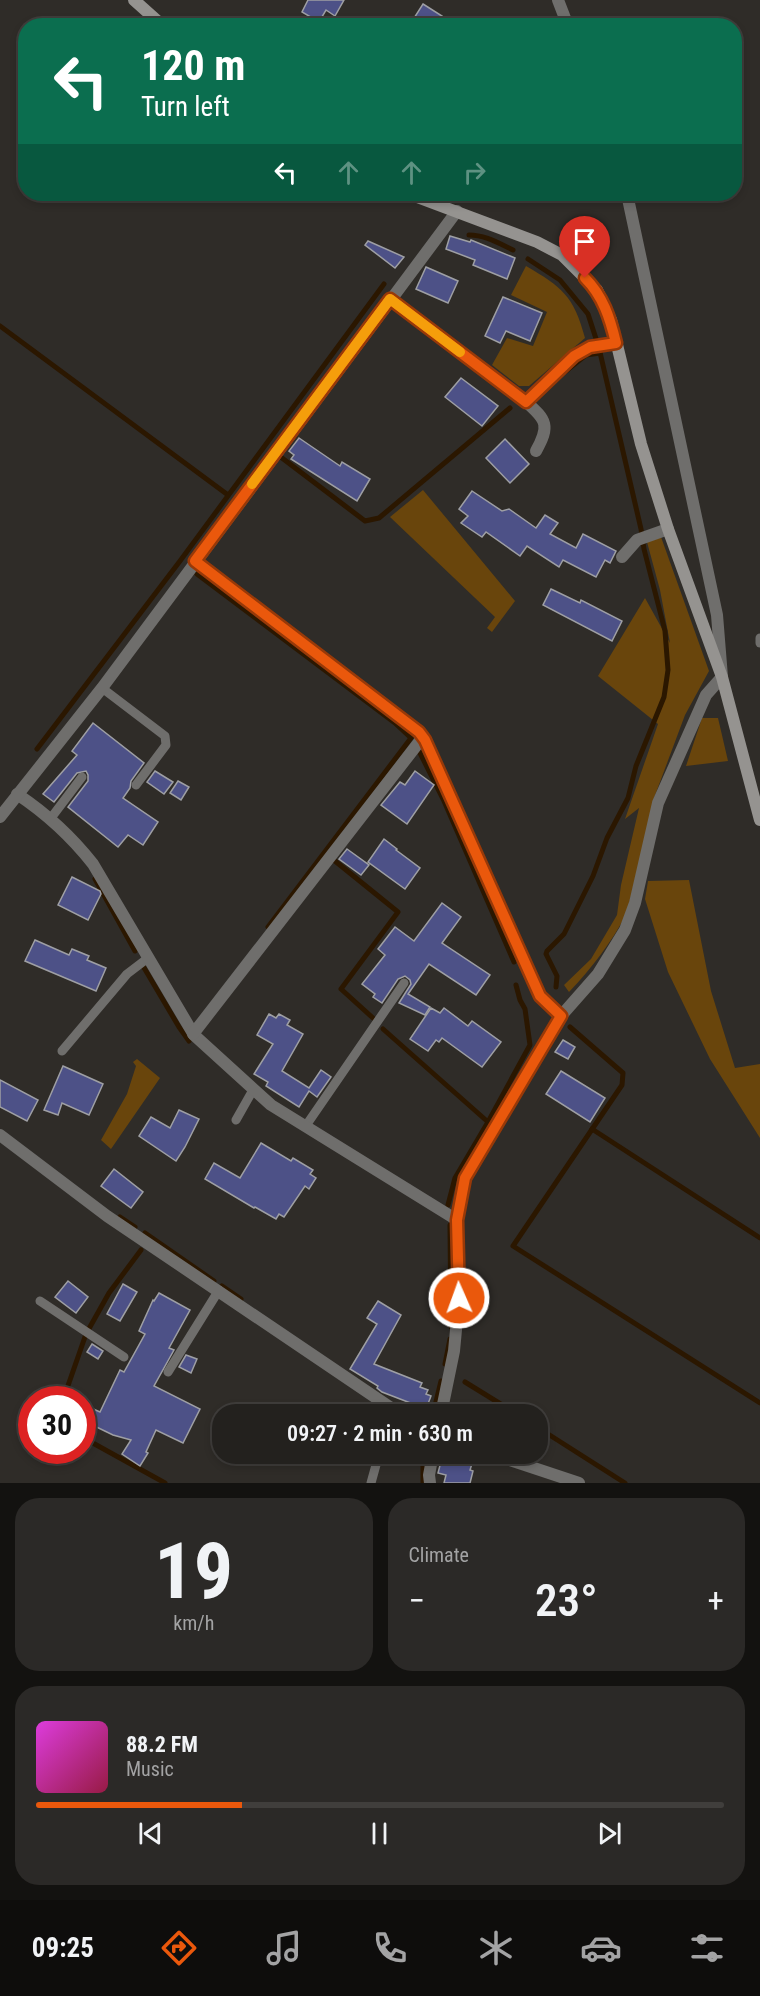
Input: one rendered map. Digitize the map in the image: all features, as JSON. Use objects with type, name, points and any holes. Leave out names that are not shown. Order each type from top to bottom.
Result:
[{"type":"street","points":[[134,0],[154,18]]},
{"type":"street","points":[[558,0],[565,18]]},
{"type":"street","points":[[429,201],[537,242],[562,255],[597,290],[611,320],[613,343],[668,529],[722,677],[760,820]]},
{"type":"street","points":[[443,1404],[454,1351],[459,1298],[457,1220],[465,1178],[561,1016],[598,974],[626,930],[635,903],[658,803],[706,696],[722,677],[717,615],[628,201]]},
{"type":"street","points":[[0,817],[102,688],[457,211]]},
{"type":"street","points":[[390,299],[540,414],[546,425],[545,436],[536,451]]},
{"type":"street","points":[[526,402],[574,356],[590,347],[613,343]]},
{"type":"street","points":[[622,557],[637,540],[668,529]]},
{"type":"street","points":[[195,561],[419,732],[540,996],[561,1016]]},
{"type":"street","points":[[193,1034],[422,737]]},
{"type":"street","points":[[17,794],[51,818],[73,839],[93,864],[193,1034],[271,1106],[457,1220]]},
{"type":"street","points":[[0,1135],[107,1216],[219,1290],[382,1404]]},
{"type":"street","points":[[430,1483],[431,1464]]},
{"type":"street","points":[[522,1464],[579,1483]]},
{"type":"lane","points":[[760,638],[760,643]]},
{"type":"lane","points":[[102,688],[165,736],[166,745],[136,785]]},
{"type":"lane","points":[[51,818],[82,777]]},
{"type":"lane","points":[[62,1051],[127,974],[148,958]]},
{"type":"lane","points":[[305,1127],[404,983]]},
{"type":"lane","points":[[236,1120],[253,1090]]},
{"type":"lane","points":[[168,1372],[219,1290]]},
{"type":"lane","points":[[40,1301],[124,1357]]},
{"type":"lane","points":[[371,1483],[376,1464]]},
{"type":"shaded area","points":[[526,266],[549,280],[565,294],[576,312],[585,338],[529,386],[519,386],[492,365],[507,338],[533,346],[547,312],[511,295]]},
{"type":"shaded area","points":[[423,490],[515,601],[492,632],[487,628],[495,617],[390,517]]},
{"type":"shaded area","points":[[661,537],[709,671],[685,715],[654,798],[627,913],[601,955],[569,992],[564,985],[591,959],[617,915],[621,885],[639,808],[625,819],[658,724],[598,676],[645,598],[670,643],[660,590],[647,542]]},
{"type":"shaded area","points":[[702,718],[718,718],[728,761],[686,766]]},
{"type":"shaded area","points":[[689,880],[711,991],[735,1068],[760,1064],[760,1138],[710,1059],[668,972],[645,899],[648,881]]},
{"type":"shaded area","points":[[137,1059],[160,1078],[111,1149],[101,1140],[127,1094],[136,1066],[133,1062]]},
{"type":"building","points":[[308,0],[344,0],[335,16],[326,10],[321,18],[312,18],[302,12]]},
{"type":"building","points":[[423,4],[442,16],[441,18],[414,18]]},
{"type":"building","points":[[450,236],[470,242],[471,240],[515,258],[507,279],[473,265],[475,260],[446,249]]},
{"type":"building","points":[[368,241],[404,257],[395,268],[365,245]]},
{"type":"building","points":[[426,267],[458,281],[448,303],[416,289]]},
{"type":"building","points":[[503,297],[542,313],[530,341],[506,331],[500,343],[485,336]]},
{"type":"building","points":[[461,378],[498,406],[482,426],[445,397]]},
{"type":"building","points":[[299,438],[340,466],[342,462],[370,479],[357,501],[291,459],[294,455],[289,451]]},
{"type":"building","points":[[505,439],[529,464],[510,483],[486,458]]},
{"type":"building","points":[[472,491],[502,511],[509,509],[536,528],[545,515],[558,523],[550,534],[576,548],[583,534],[616,551],[610,563],[605,560],[596,577],[563,560],[559,567],[527,546],[520,556],[486,532],[482,537],[461,523],[468,516],[459,509]]},
{"type":"building","points":[[551,589],[580,603],[581,600],[622,621],[612,641],[543,605]]},
{"type":"building","points":[[93,723],[144,763],[131,781],[130,788],[123,798],[158,822],[143,845],[128,835],[118,847],[68,807],[88,781],[86,771],[77,773],[54,802],[43,794],[77,755],[72,751]]},
{"type":"building","points":[[155,771],[173,782],[164,794],[147,782]]},
{"type":"building","points":[[415,771],[434,785],[407,824],[381,805],[400,782],[405,785]]},
{"type":"building","points":[[178,781],[189,787],[181,800],[170,793]]},
{"type":"building","points":[[384,839],[420,868],[405,889],[368,862]]},
{"type":"building","points":[[347,849],[369,865],[361,875],[339,859]]},
{"type":"building","points":[[72,877],[100,891],[101,894],[88,920],[58,905]]},
{"type":"building","points":[[442,903],[461,917],[442,943],[490,975],[476,995],[429,964],[408,994],[430,1007],[425,1015],[399,1003],[411,984],[405,976],[398,979],[382,1003],[373,997],[375,994],[362,984],[385,955],[378,949],[395,927],[414,941]]},
{"type":"building","points":[[35,940],[69,955],[72,949],[89,956],[87,960],[106,968],[96,991],[25,961]]},
{"type":"building","points":[[431,1008],[440,1013],[444,1008],[468,1026],[472,1021],[501,1042],[482,1067],[442,1038],[439,1042],[436,1040],[428,1051],[410,1039]]},
{"type":"building","points":[[269,1014],[276,1018],[279,1014],[290,1020],[287,1025],[303,1034],[282,1071],[309,1088],[321,1070],[331,1077],[317,1097],[309,1091],[299,1107],[266,1086],[268,1082],[254,1074],[273,1044],[257,1035]]},
{"type":"building","points":[[563,1040],[575,1047],[568,1059],[555,1052]]},
{"type":"building","points":[[63,1066],[103,1084],[89,1115],[62,1103],[58,1115],[44,1110]]},
{"type":"building","points":[[561,1071],[605,1098],[590,1122],[546,1094]]},
{"type":"building","points":[[0,1080],[38,1100],[27,1121],[0,1107]]},
{"type":"building","points":[[179,1110],[199,1119],[176,1161],[139,1136],[151,1117],[170,1128]]},
{"type":"building","points":[[261,1143],[291,1161],[293,1158],[313,1170],[310,1174],[316,1178],[309,1189],[305,1186],[284,1217],[279,1214],[276,1219],[205,1179],[214,1163],[240,1178]]},
{"type":"building","points":[[114,1169],[143,1192],[131,1208],[101,1186]]},
{"type":"building","points":[[68,1281],[88,1297],[76,1313],[55,1297]]},
{"type":"building","points":[[123,1284],[137,1292],[120,1321],[107,1314]]},
{"type":"building","points":[[159,1293],[190,1310],[169,1348],[174,1350],[154,1386],[200,1409],[183,1443],[156,1430],[146,1452],[148,1453],[140,1466],[122,1454],[131,1440],[96,1427],[96,1410],[100,1412],[120,1370],[124,1372],[145,1334],[139,1331]]},
{"type":"building","points":[[378,1301],[401,1315],[374,1364],[422,1383],[420,1387],[428,1390],[426,1394],[431,1396],[428,1404],[413,1404],[382,1392],[377,1388],[378,1386],[350,1369],[377,1324],[367,1318]]},
{"type":"building","points":[[92,1344],[103,1351],[98,1359],[87,1352]]},
{"type":"building","points":[[186,1355],[197,1359],[191,1373],[179,1367]]},
{"type":"building","points":[[440,1464],[472,1464],[470,1470],[473,1471],[470,1483],[444,1483],[446,1475],[438,1473]]},
{"type":"waterway","points":[[469,235],[486,238],[513,250]]},
{"type":"waterway","points":[[528,259],[560,280],[588,314],[599,348],[644,549],[665,631],[668,670],[664,697],[636,766],[628,798],[607,838],[593,876],[564,934],[547,951],[546,954],[557,976],[556,987]]},
{"type":"waterway","points":[[37,749],[180,561],[384,284]]},
{"type":"waterway","points":[[0,326],[228,495]]},
{"type":"waterway","points":[[566,371],[586,355],[600,353]]},
{"type":"waterway","points":[[282,458],[365,521],[379,518],[510,408]]},
{"type":"waterway","points":[[197,574],[395,723],[411,738],[268,927]]},
{"type":"waterway","points":[[416,745],[444,801],[514,962]]},
{"type":"waterway","points":[[330,857],[398,912],[341,989],[373,1018]]},
{"type":"waterway","points":[[95,879],[135,951]]},
{"type":"waterway","points":[[143,966],[189,1041]]},
{"type":"waterway","points":[[448,1205],[455,1178],[530,1045],[525,1009],[516,985]]},
{"type":"waterway","points":[[570,1027],[623,1073],[622,1085],[513,1246],[760,1403]]},
{"type":"waterway","points":[[383,1029],[488,1122]]},
{"type":"waterway","points":[[592,1129],[760,1238]]},
{"type":"waterway","points":[[120,1217],[135,1227]]},
{"type":"waterway","points":[[450,1225],[451,1327]]},
{"type":"waterway","points":[[145,1233],[214,1281]]},
{"type":"waterway","points":[[68,1386],[86,1334],[109,1293],[141,1250]]},
{"type":"waterway","points":[[222,1286],[241,1299]]},
{"type":"waterway","points":[[445,1364],[450,1339]]},
{"type":"waterway","points":[[435,1404],[441,1381]]},
{"type":"waterway","points":[[465,1382],[501,1404]]},
{"type":"waterway","points":[[548,1434],[625,1483]]},
{"type":"waterway","points":[[96,1445],[165,1483]]},
{"type":"waterway","points":[[423,1464],[423,1483]]},
{"type":"slow traffic","points":[[252,484],[390,299],[460,352]]},
{"type":"route","points":[[459,1298],[457,1220],[465,1178],[561,1016],[540,996],[425,740],[419,732],[195,561],[390,299],[526,402],[574,356],[590,347],[616,343],[611,320],[597,290],[585,278]]}]
